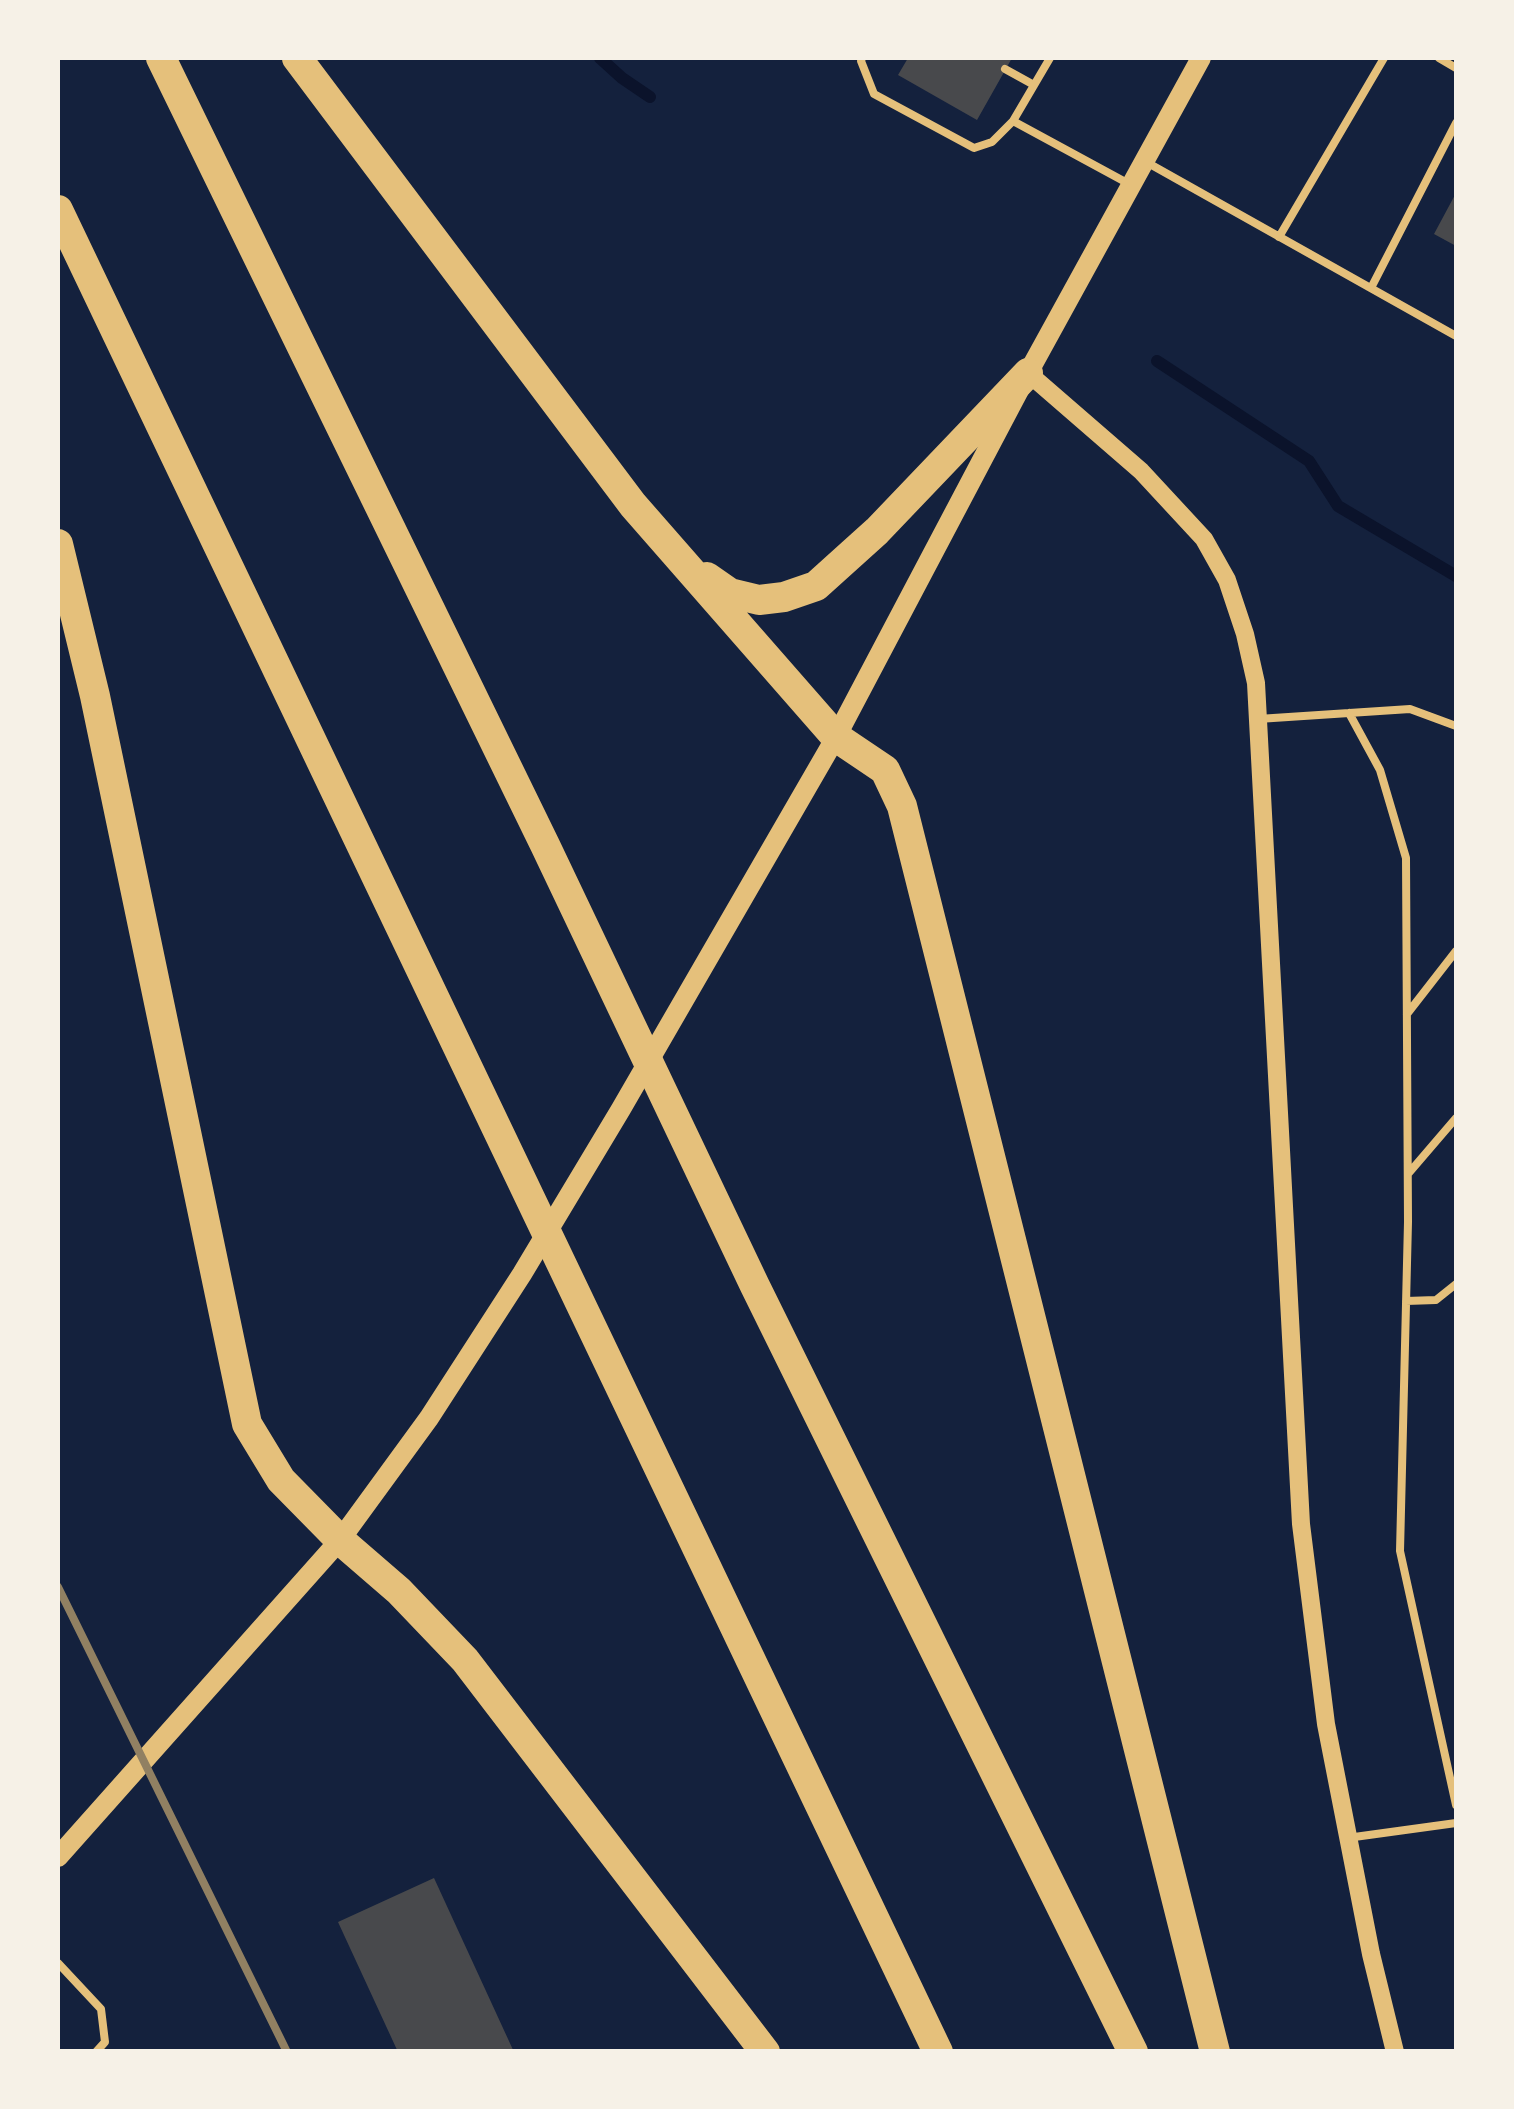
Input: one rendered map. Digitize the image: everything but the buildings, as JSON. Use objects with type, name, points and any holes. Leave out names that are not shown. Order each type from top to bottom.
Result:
[{"type":"highway","points":[[161,58],[546,845],[755,1286],[1133,2052]]},
{"type":"highway","points":[[296,58],[634,505],[836,736],[885,770],[902,806],[1215,2052]]},
{"type":"highway","points":[[58,210],[938,2052]]},
{"type":"highway","points":[[634,505],[707,578],[730,593],[758,600],[784,597],[816,586],[846,561],[1028,374]]},
{"type":"highway","points":[[58,544],[95,696],[247,1424],[281,1480],[340,1540],[399,1590],[465,1660],[765,2052]]},
{"type":"main road","points":[[58,1857],[340,1540],[429,1418],[522,1274],[836,736],[1201,58]]},
{"type":"street","points":[[1028,374],[1141,471],[1204,539],[1227,580],[1246,634],[1256,683],[1301,1524],[1326,1724],[1395,2052]]},
{"type":"lane","points":[[862,58],[874,94],[974,148],[992,142],[1013,121],[1050,58]]},
{"type":"lane","points":[[1279,237],[1384,58]]},
{"type":"lane","points":[[1439,58],[1456,68]]},
{"type":"lane","points":[[1005,69],[1034,85]]},
{"type":"lane","points":[[1013,121],[1131,184]]},
{"type":"lane","points":[[1371,288],[1456,123]]},
{"type":"lane","points":[[1144,160],[1456,336]]},
{"type":"lane","points":[[1258,720],[1410,709],[1456,726]]},
{"type":"lane","points":[[1349,713],[1380,770],[1406,858],[1408,1174],[1400,1551],[1456,1805]]},
{"type":"lane","points":[[1407,1015],[1456,950]]},
{"type":"lane","points":[[1408,1174],[1456,1118]]},
{"type":"lane","points":[[1406,1301],[1436,1300],[1456,1284]]},
{"type":"lane","points":[[1347,1838],[1456,1823]]},
{"type":"lane","points":[[58,1962],[101,2009],[105,2042],[96,2052]]},
{"type":"waterway","points":[[600,58],[650,97]]},
{"type":"waterway","points":[[1157,361],[1309,461],[1338,506],[1456,576]]},
{"type":"railway","points":[[58,1587],[287,2052]]}]
